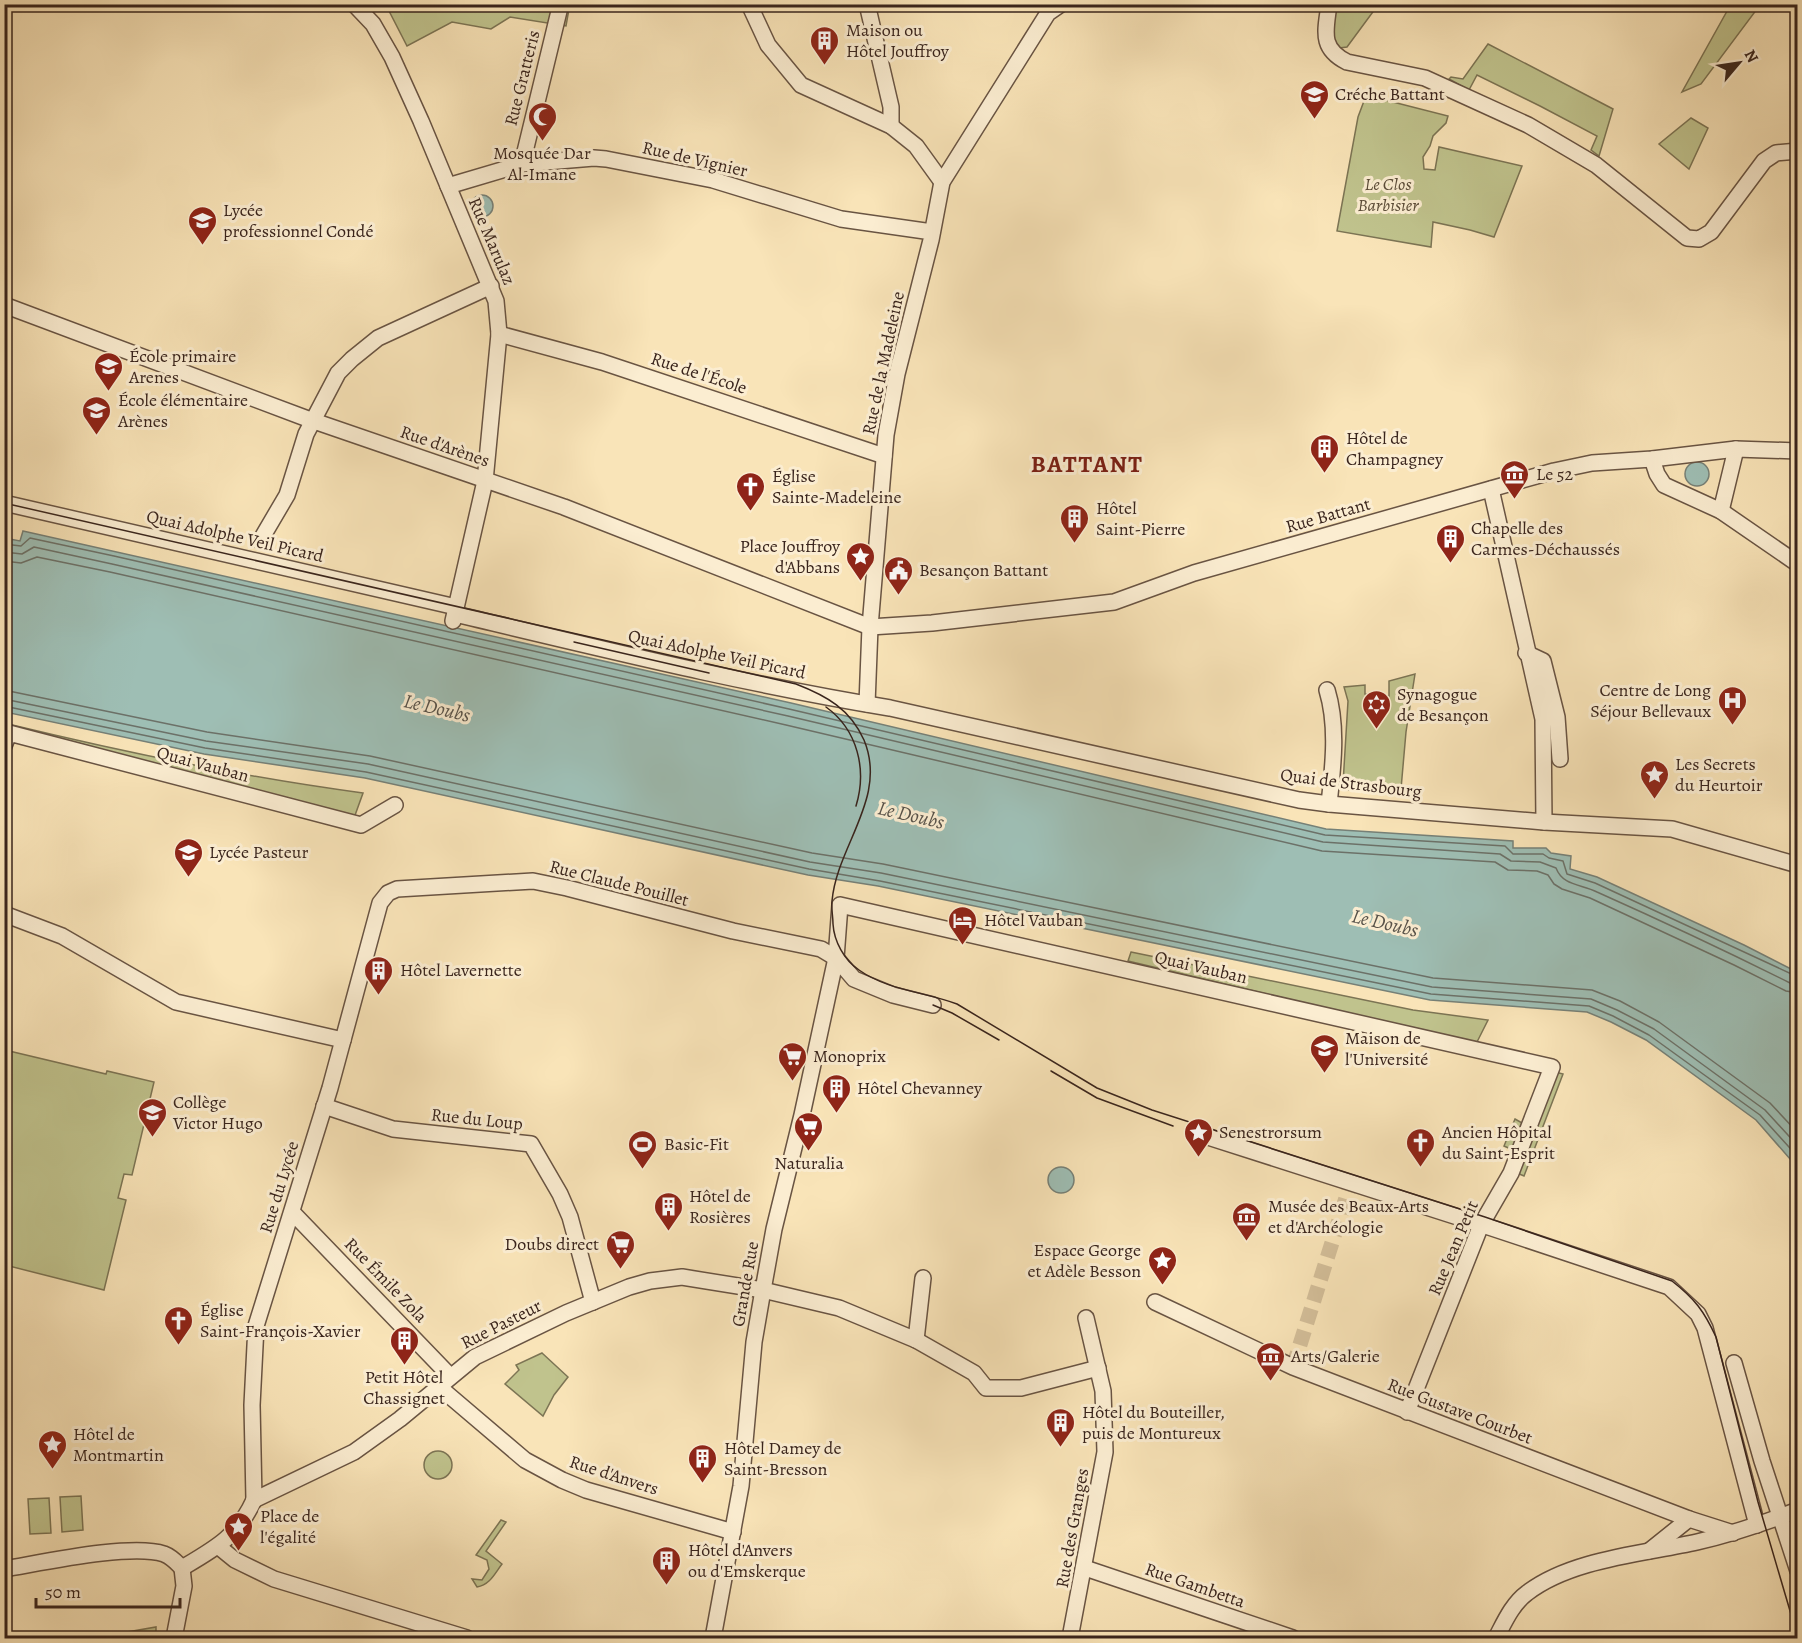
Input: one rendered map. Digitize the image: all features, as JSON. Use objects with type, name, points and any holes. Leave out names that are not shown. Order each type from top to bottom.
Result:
[{"type":"street","name":"Rue Marulaz","points":[[354,4],[373,24],[392,57],[496,301],[499,334],[485,481],[454,614]]},
{"type":"street","name":"Rue Gratteris","points":[[522,164],[560,7],[554,4]]},
{"type":"street","points":[[749,4],[768,45],[801,85],[891,126],[916,146],[942,182],[1048,13],[1061,4]]},
{"type":"street","points":[[867,4],[891,107],[891,126]]},
{"type":"street","points":[[1329,4],[1327,43],[1336,56],[1347,62],[1425,78],[1528,125],[1596,165],[1687,238],[1699,239],[1711,231],[1764,161],[1776,153],[1797,151]]},
{"type":"street","name":"Rue de Vignier","points":[[448,186],[522,164],[606,159],[713,180],[841,219],[932,232]]},
{"type":"street","name":"Rue de la Madeleine","points":[[870,627],[886,435],[897,374],[942,182]]},
{"type":"street","points":[[260,541],[287,495],[306,434],[338,373],[352,358],[378,338],[491,286]]},
{"type":"street","name":"Rue d'Arènes","points":[[5,306],[313,421],[564,507],[870,627]]},
{"type":"street","name":"Rue de l'École","points":[[499,334],[602,362],[884,456]]},
{"type":"street","points":[[1721,511],[1736,449]]},
{"type":"street","name":"Rue Battant","points":[[870,627],[932,623],[1114,602],[1194,573],[1554,471],[1592,463],[1652,459],[1736,449],[1797,452]]},
{"type":"street","points":[[1652,459],[1664,485],[1721,511],[1797,564]]},
{"type":"street","points":[[1491,489],[1526,653],[1543,719],[1544,822]]},
{"type":"street","name":"Quai Adolphe Veil Picard","points":[[4,503],[454,614],[670,664],[828,698],[867,704]]},
{"type":"street","points":[[867,704],[870,627]]},
{"type":"street","points":[[1526,653],[1543,661],[1557,717],[1560,759]]},
{"type":"street","points":[[1327,690],[1333,709],[1333,766],[1329,804]]},
{"type":"street","name":"Quai de Strasbourg","points":[[867,704],[1299,800],[1544,822],[1672,829],[1797,865]]},
{"type":"street","name":"Quai Vauban","points":[[4,746],[9,733],[361,825],[395,805]]},
{"type":"street","name":"Rue Claude Pouillet","points":[[387,893],[397,889],[533,881],[733,931],[821,949],[836,958]]},
{"type":"street","name":"Rue du Lycée","points":[[254,1500],[252,1405],[256,1326],[293,1213],[380,903],[387,893]]},
{"type":"street","name":"Quai Vauban","points":[[840,905],[1552,1067]]},
{"type":"street","name":"Grande Rue","points":[[713,1638],[741,1486],[754,1342],[763,1290],[774,1229],[802,1115],[836,958],[840,905]]},
{"type":"street","points":[[4,914],[62,936],[176,1002],[343,1040]]},
{"type":"street","points":[[836,958],[854,979],[893,994],[933,1005]]},
{"type":"street","name":"Rue Jean Petit","points":[[1407,1412],[1481,1225],[1511,1173],[1552,1067]]},
{"type":"street","name":"Rue du Loup","points":[[324,1106],[393,1129],[531,1144],[560,1194],[570,1217],[593,1302]]},
{"type":"street","points":[[1205,1136],[1669,1287],[1698,1314],[1708,1337],[1757,1525]]},
{"type":"street","name":"Rue Émile Zola","points":[[293,1213],[444,1381]]},
{"type":"street","name":"Rue Pasteur","points":[[254,1500],[354,1452],[400,1419],[475,1357],[523,1332],[647,1282],[682,1277],[763,1290],[839,1308],[916,1340],[974,1373],[986,1388],[1021,1388],[1098,1368]]},
{"type":"street","points":[[916,1340],[923,1278]]},
{"type":"street","name":"Rue Gustave Courbet","points":[[1155,1302],[1293,1367],[1689,1519],[1733,1533]]},
{"type":"street","name":"Rue des Granges","points":[[1070,1638],[1105,1452],[1103,1391],[1086,1318]]},
{"type":"street","points":[[1734,1363],[1797,1571]]},
{"type":"street","name":"Rue d'Anvers","points":[[444,1381],[525,1460],[562,1480],[586,1490],[733,1532]]},
{"type":"street","points":[[182,1568],[219,1547],[236,1531],[247,1516],[254,1500]]},
{"type":"street","points":[[1496,1638],[1509,1614],[1524,1595],[1560,1573],[1590,1564],[1733,1533],[1797,1510]]},
{"type":"street","points":[[1647,1553],[1689,1519]]},
{"type":"street","points":[[219,1547],[235,1560],[274,1579],[467,1638]]},
{"type":"street","points":[[4,1569],[140,1551],[162,1553],[173,1558],[182,1568],[184,1586],[174,1638]]},
{"type":"street","name":"Rue Gambetta","points":[[1085,1568],[1293,1638]]},
{"type":"green space","points":[[1731,4],[1760,5],[1701,84],[1682,92]]},
{"type":"green space","points":[[386,5],[595,5],[594,11],[569,9],[566,26],[510,17],[491,29],[452,22],[407,46]]},
{"type":"green space","points":[[1335,5],[1378,5],[1347,47],[1339,48],[1332,38]]},
{"type":"green space","points":[[1488,44],[1613,109],[1599,156],[1591,150],[1597,136],[1540,106],[1477,75],[1469,90],[1449,79],[1451,77],[1463,79]]},
{"type":"green space","name":"Le Clos Barbisier","points":[[1385,100],[1448,116],[1446,123],[1433,136],[1423,157],[1424,169],[1435,170],[1439,147],[1522,166],[1494,237],[1433,222],[1431,247],[1337,231],[1358,117],[1364,101]]},
{"type":"green space","points":[[1691,118],[1708,128],[1689,169],[1659,144]]},
{"type":"green space","name":"Synagogue de Besançon","points":[[1415,674],[1406,732],[1401,789],[1393,794],[1348,790],[1343,784],[1348,701],[1344,687],[1365,685],[1365,694],[1389,696],[1389,681]]},
{"type":"green space","points":[[4,723],[183,763],[363,793],[354,818]]},
{"type":"green space","points":[[1131,952],[1413,1010],[1488,1020],[1476,1044],[1128,961]]},
{"type":"green space","points":[[5,1050],[106,1074],[107,1071],[154,1082],[132,1175],[124,1174],[118,1198],[126,1200],[104,1290],[5,1265]]},
{"type":"green space","points":[[1555,1072],[1563,1074],[1524,1176],[1517,1173]]},
{"type":"green space","points":[[1515,1119],[1524,1124],[1513,1150],[1504,1146]]},
{"type":"green space","points":[[542,1353],[568,1377],[554,1395],[543,1416],[505,1384],[519,1370],[516,1365]]},
{"type":"green space","points":[[438,1451],[448,1455],[452,1465],[448,1475],[438,1479],[428,1475],[424,1465],[428,1455]]},
{"type":"green space","points":[[81,1496],[83,1530],[62,1532],[60,1497]]},
{"type":"green space","points":[[49,1498],[51,1533],[30,1534],[28,1499]]},
{"type":"green space","points":[[501,1520],[506,1522],[486,1551],[502,1564],[489,1581],[477,1587],[472,1579],[482,1580],[489,1569],[487,1560],[476,1555]]},
{"type":"green space","points":[[156,1627],[156,1638],[93,1638]]},
{"type":"water","points":[[482,195],[492,202],[493,206],[486,216],[482,217],[472,210],[471,206],[478,196]]},
{"type":"water","points":[[1697,462],[1706,465],[1709,474],[1706,483],[1697,486],[1688,483],[1685,474],[1688,465]]},
{"type":"water","name":"Le Doubs","points":[[23,531],[791,703],[1326,829],[1513,841],[1513,848],[1546,848],[1551,853],[1571,856],[1570,869],[1597,877],[1797,972],[1797,1167],[1756,1120],[1646,1040],[1587,1012],[1430,1000],[878,886],[808,875],[365,778],[204,754],[5,712],[4,538],[20,541]]},
{"type":"water","points":[[1061,1167],[1070,1171],[1074,1180],[1070,1189],[1061,1193],[1052,1189],[1048,1180],[1052,1171]]},
{"type":"tunnel","points":[[1293,1367],[1351,1182]]},
{"type":"tram line","points":[[4,503],[796,684],[818,693],[845,712],[852,720],[864,740],[870,761],[870,782],[866,802],[842,860],[832,904],[835,937],[844,956],[854,966],[882,982],[957,1004],[1097,1088],[1152,1110],[1485,1217],[1672,1281],[1698,1306],[1716,1337],[1758,1502],[1798,1638]]},
{"type":"tram line","points":[[574,642],[709,673]]},
{"type":"tram line","points":[[826,707],[846,727],[857,752],[860,779],[856,806]]},
{"type":"tram line","points":[[933,1005],[952,1013],[999,1040]]},
{"type":"tram line","points":[[1051,1071],[1097,1098],[1173,1126]]},
{"type":"place","name":"Maison ou Hôtel Jouffroy","points":[[825,66]]},
{"type":"place","name":"Créche Battant","points":[[1314,120]]},
{"type":"place","name":"Mosquée Dar Al-Imane","points":[[542,142]]},
{"type":"place","name":"Lycée professionnel Condé","points":[[202,246]]},
{"type":"place","name":"École primaire Arenes","points":[[108,392]]},
{"type":"place","name":"École élémentaire Arènes","points":[[97,436]]},
{"type":"place","name":"Hôtel de Champagney","points":[[1325,474]]},
{"type":"place","name":"Le 52","points":[[1515,500]]},
{"type":"place","name":"Église Sainte-Madeleine","points":[[751,512]]},
{"type":"place","name":"Hôtel Saint-Pierre","points":[[1075,544]]},
{"type":"place","name":"Chapelle des Carmes-Déchaussés","points":[[1450,564]]},
{"type":"place","name":"Place Jouffroy d'Abbans","points":[[861,582]]},
{"type":"place","name":"Besançon Battant","points":[[898,596]]},
{"type":"place","name":"Centre de Long Séjour Bellevaux","points":[[1732,726]]},
{"type":"place","name":"Synagogue de Besançon","points":[[1376,730]]},
{"type":"place","name":"Les Secrets du Heurtoir","points":[[1654,800]]},
{"type":"place","name":"Lycée Pasteur","points":[[188,878]]},
{"type":"place","name":"Hôtel Vauban","points":[[963,946]]},
{"type":"place","name":"Hôtel Lavernette","points":[[379,996]]},
{"type":"place","name":"Maison de l'Université","points":[[1324,1074]]},
{"type":"place","name":"Monoprix","points":[[792,1082]]},
{"type":"place","name":"Hôtel Chevanney","points":[[836,1114]]},
{"type":"place","name":"Collège Victor Hugo","points":[[152,1138]]},
{"type":"place","name":"Naturalia","points":[[809,1152]]},
{"type":"place","name":"Senestrorsum","points":[[1198,1158]]},
{"type":"place","name":"Ancien Hôpital du Saint-Esprit","points":[[1421,1168]]},
{"type":"place","name":"Basic-Fit","points":[[643,1170]]},
{"type":"place","name":"Hôtel de Rosières","points":[[668,1232]]},
{"type":"place","name":"Musée des Beaux-Arts et d'Archéologie","points":[[1247,1242]]},
{"type":"place","name":"Doubs direct","points":[[620,1270]]},
{"type":"place","name":"Espace George et Adèle Besson","points":[[1162,1286]]},
{"type":"place","name":"Église Saint-François-Xavier","points":[[179,1346]]},
{"type":"place","name":"Petit Hôtel Chassignet","points":[[404,1366]]},
{"type":"place","name":"Arts/Galerie","points":[[1270,1382]]},
{"type":"place","name":"Hôtel du Bouteiller, puis de Montureux","points":[[1061,1448]]},
{"type":"place","name":"Hôtel de Montmartin","points":[[52,1470]]},
{"type":"place","name":"Hôtel Damey de Saint-Bresson","points":[[703,1484]]},
{"type":"place","name":"Place de l'égalité","points":[[239,1552]]},
{"type":"place","name":"Hôtel d'Anvers ou d'Emskerque","points":[[667,1586]]},
{"type":"district","name":"BATTANT","points":[[1087,464]]}]
